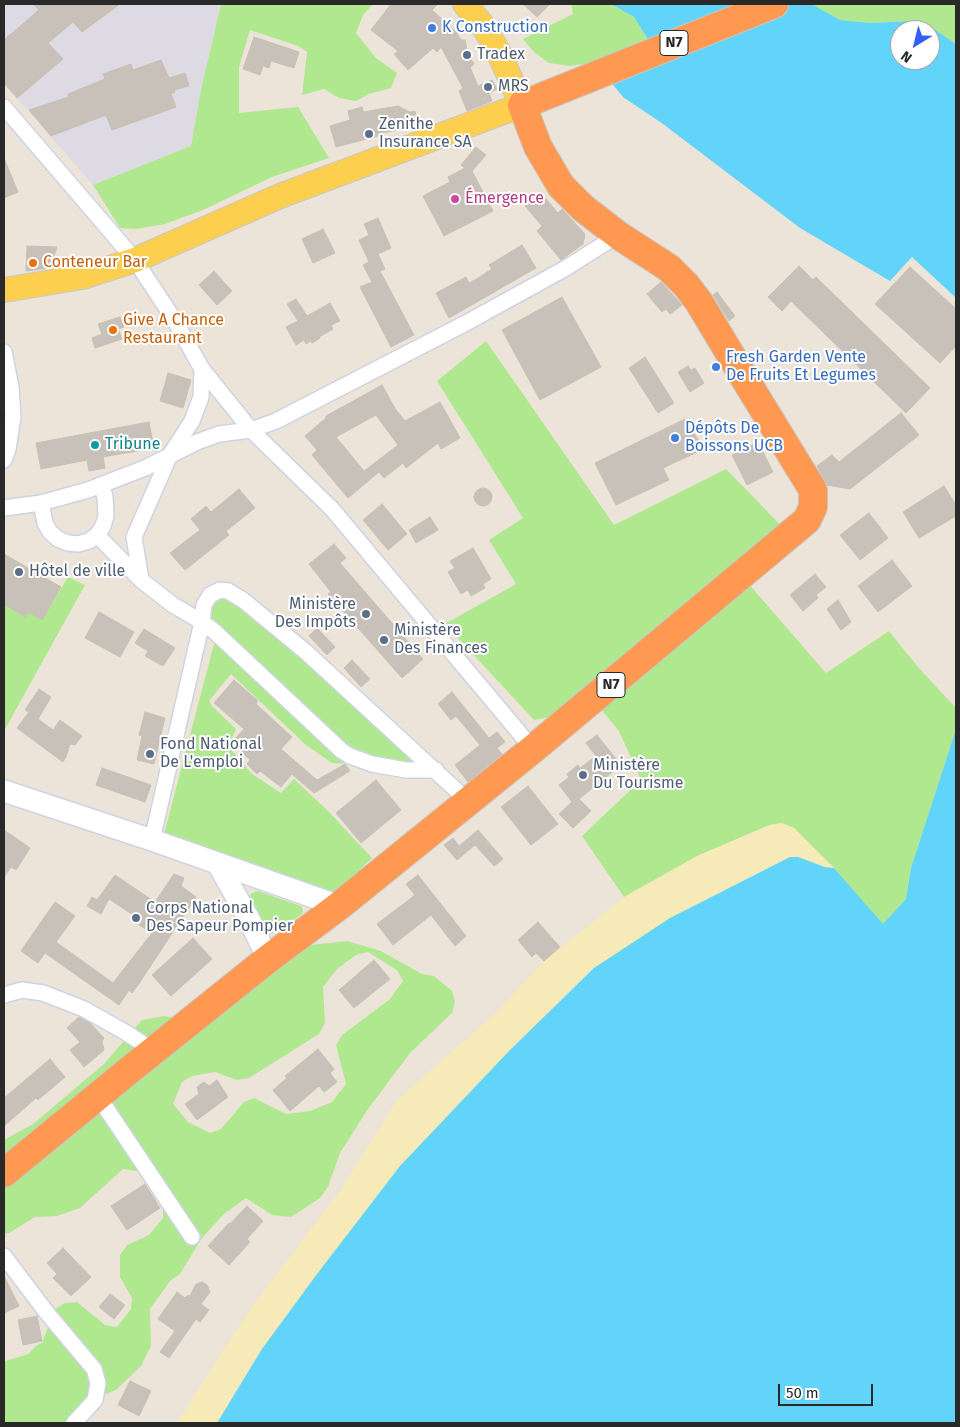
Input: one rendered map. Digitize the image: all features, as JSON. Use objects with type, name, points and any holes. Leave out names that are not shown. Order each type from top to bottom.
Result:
[{"type":"highway","name":"N7","points":[[4,1173],[268,959],[339,906],[533,749],[807,520],[813,507],[813,490],[700,302],[669,268],[618,235],[583,208],[561,186],[538,147],[522,105],[774,4]]},
{"type":"main road","points":[[4,290],[82,277],[135,260],[280,196],[522,105],[498,51],[484,27],[464,4]]},
{"type":"street","points":[[4,108],[135,260],[175,321],[202,369],[251,430],[332,509],[533,749]]},
{"type":"street","points":[[4,508],[41,503],[100,485],[145,468],[219,434],[251,430],[276,421],[466,324],[566,268],[618,235]]},
{"type":"street","points":[[4,352],[11,387],[13,417],[8,449],[4,460]]},
{"type":"street","points":[[141,580],[134,537],[170,455],[192,421],[201,397],[202,369]]},
{"type":"street","points":[[41,503],[45,523],[50,532],[58,539],[78,544],[88,541],[97,535],[103,526],[106,516],[105,496],[100,485]]},
{"type":"street","points":[[97,535],[141,580],[173,605],[202,622],[254,667],[342,751],[372,764],[406,770],[436,770]]},
{"type":"street","points":[[152,840],[202,622],[204,605],[210,595],[220,590],[228,591],[243,600],[306,652],[468,801]]},
{"type":"street","points":[[4,791],[152,840],[339,906]]},
{"type":"street","points":[[218,864],[250,921],[268,959]]},
{"type":"street","points":[[4,995],[22,990],[43,993],[84,1009],[154,1051]]},
{"type":"street","points":[[98,1096],[192,1237]]},
{"type":"street","points":[[4,1256],[47,1313],[94,1369],[98,1383],[95,1400],[74,1423]]},
{"type":"shaded area","points":[[4,4],[221,4],[200,94],[191,146],[93,185],[4,83]]},
{"type":"green space","points":[[221,4],[373,4],[363,15],[356,33],[376,58],[397,73],[391,88],[369,94],[356,101],[339,98],[324,89],[302,95],[307,52],[298,46],[250,30],[239,67],[239,113],[298,107],[329,158],[272,177],[203,210],[165,224],[136,229],[120,228],[93,185],[191,146],[200,94]]},
{"type":"green space","points":[[571,4],[611,4],[634,17],[649,41],[598,62],[570,66],[549,63],[534,52],[523,39],[573,14]]},
{"type":"green space","points":[[956,4],[956,44],[940,33],[940,20],[890,20],[890,22],[870,23],[840,20],[811,5]]},
{"type":"green space","points":[[486,341],[614,525],[726,469],[798,543],[747,582],[826,673],[889,631],[917,666],[956,708],[956,729],[911,868],[906,899],[883,925],[834,868],[794,828],[782,823],[770,825],[700,855],[624,897],[582,836],[641,780],[619,731],[600,708],[534,720],[445,624],[516,584],[489,540],[523,518],[437,381]]},
{"type":"green space","points":[[68,577],[85,585],[4,731],[4,604],[25,617],[28,612],[42,620]]},
{"type":"green space","points":[[219,596],[241,601],[435,771],[332,763],[306,745],[231,674],[209,701],[236,729],[228,746],[252,774],[281,793],[294,779],[329,812],[372,858],[333,895],[164,834],[214,644],[219,633],[204,621]]},
{"type":"green space","points":[[258,891],[301,906],[303,909],[302,914],[281,930],[273,933],[266,932],[251,905],[249,896]]},
{"type":"green space","points":[[347,941],[381,951],[422,974],[434,976],[452,991],[455,1002],[452,1013],[410,1053],[368,1109],[340,1153],[328,1187],[320,1198],[291,1217],[272,1215],[246,1198],[223,1215],[202,1238],[180,1274],[170,1281],[150,1309],[151,1346],[141,1366],[116,1390],[84,1403],[67,1423],[4,1423],[4,1363],[28,1354],[42,1343],[55,1309],[65,1303],[77,1302],[105,1325],[117,1327],[131,1309],[132,1298],[120,1277],[120,1255],[127,1245],[149,1235],[163,1218],[163,1188],[145,1172],[123,1169],[80,1208],[57,1216],[35,1217],[9,1233],[4,1234],[4,1140],[33,1124],[104,1064],[142,1020],[165,1016],[200,1023],[207,1022],[246,995],[299,950],[310,945]],"holes":[[[368,952],[397,970],[403,981],[390,999],[342,1035],[336,1045],[346,1084],[332,1102],[310,1111],[286,1114],[254,1098],[244,1102],[221,1129],[210,1133],[188,1122],[173,1104],[182,1082],[192,1076],[215,1072],[237,1080],[249,1078],[319,1034],[325,1023],[323,987],[337,969],[356,955]]]},
{"type":"sand","points":[[782,823],[794,828],[834,868],[825,867],[798,857],[594,968],[510,1050],[400,1166],[262,1349],[217,1423],[177,1423],[246,1315],[342,1188],[397,1100],[497,1012],[544,961],[624,897],[699,855],[770,825]]},
{"type":"water","points":[[611,4],[811,4],[840,20],[870,23],[890,22],[890,70],[940,70],[940,33],[956,44],[956,298],[912,257],[890,281],[800,228],[663,124],[623,97],[610,81],[649,41],[634,17]]},
{"type":"water","points":[[956,729],[956,1423],[217,1423],[262,1349],[400,1166],[510,1050],[594,968],[670,918],[790,857],[798,857],[825,867],[834,868],[883,924],[906,899],[911,868]]},
{"type":"building","points":[[33,4],[120,4],[82,32],[73,22],[48,43],[63,59],[17,98],[4,83],[4,40],[39,10]]},
{"type":"building","points":[[391,4],[438,4],[432,10],[457,33],[461,40],[465,40],[468,55],[474,64],[470,67],[478,86],[492,80],[497,89],[489,93],[492,101],[467,111],[459,91],[463,88],[441,47],[437,52],[433,48],[408,70],[394,54],[398,51],[371,30]]},
{"type":"building","points":[[523,4],[550,4],[537,17]]},
{"type":"building","points":[[254,37],[299,52],[294,68],[271,61],[269,68],[263,66],[260,75],[243,69]]},
{"type":"building","points":[[161,60],[169,78],[185,73],[189,86],[174,90],[175,92],[171,94],[176,107],[112,130],[106,115],[51,136],[29,110],[69,97],[68,94],[105,79],[103,74],[131,64],[133,70]]},
{"type":"building","points":[[398,106],[410,112],[415,111],[418,126],[377,134],[378,136],[336,147],[330,126],[350,120],[348,111],[362,107],[363,112]]},
{"type":"building","points":[[476,147],[486,155],[472,171],[493,211],[444,236],[423,196],[450,182],[448,177],[465,168],[461,165]]},
{"type":"building","points":[[4,158],[18,192],[4,198]]},
{"type":"building","points":[[541,193],[558,213],[562,209],[585,234],[583,244],[561,260],[537,231],[542,226],[525,206]]},
{"type":"building","points":[[378,218],[391,248],[378,254],[385,269],[380,271],[414,335],[391,347],[360,287],[372,282],[363,265],[369,262],[359,240],[369,235],[364,224]]},
{"type":"building","points":[[323,229],[335,253],[313,263],[302,239]]},
{"type":"building","points":[[522,245],[536,268],[449,318],[436,293],[466,277],[469,283],[478,278],[492,269],[489,265]]},
{"type":"building","points":[[27,246],[57,247],[50,268],[26,271]]},
{"type":"building","points":[[799,266],[813,280],[816,277],[930,388],[906,413],[791,301],[782,311],[768,297]]},
{"type":"building","points":[[910,267],[956,309],[956,346],[940,363],[875,304]]},
{"type":"building","points":[[214,271],[232,291],[217,305],[199,285]]},
{"type":"building","points":[[661,282],[682,305],[670,314],[666,309],[662,312],[647,294]]},
{"type":"building","points":[[717,292],[735,316],[729,321],[713,295]]},
{"type":"building","points":[[562,297],[601,367],[540,400],[502,330]]},
{"type":"building","points":[[296,299],[307,316],[330,303],[340,321],[331,325],[333,329],[312,343],[311,341],[306,344],[304,340],[296,345],[286,327],[298,321],[287,304]]},
{"type":"building","points":[[120,317],[124,327],[118,329],[122,339],[95,348],[92,338],[102,334],[98,324]]},
{"type":"building","points":[[645,357],[674,403],[658,413],[629,368]]},
{"type":"building","points":[[688,366],[691,370],[695,368],[704,383],[690,392],[678,372]]},
{"type":"building","points":[[168,373],[191,380],[183,408],[160,401]]},
{"type":"building","points":[[382,385],[396,410],[405,421],[440,402],[460,438],[441,449],[438,443],[406,468],[403,463],[384,478],[379,472],[348,498],[312,455],[317,450],[305,436],[326,416]],"holes":[[[376,415],[398,445],[364,471],[336,437]]]},
{"type":"building","points":[[901,413],[919,435],[850,489],[827,485],[817,466],[832,455],[839,462]]},
{"type":"building","points":[[685,419],[704,449],[663,468],[669,480],[616,505],[595,463]]},
{"type":"building","name":"Tribune","points":[[149,422],[154,448],[103,457],[105,468],[89,471],[87,460],[41,469],[36,443]]},
{"type":"building","points":[[758,442],[773,472],[747,485],[732,455]]},
{"type":"building","points":[[944,486],[956,505],[956,516],[919,538],[903,512]]},
{"type":"building","points":[[483,488],[489,491],[492,497],[489,503],[483,506],[477,503],[474,497],[477,491]]},
{"type":"building","points":[[239,489],[255,508],[226,531],[229,535],[185,570],[170,553],[200,530],[191,519],[206,506],[211,512]]},
{"type":"building","points":[[382,504],[407,534],[388,550],[363,520]]},
{"type":"building","points":[[869,513],[888,538],[860,560],[840,535]]},
{"type":"building","points":[[430,517],[438,530],[416,543],[409,530]]},
{"type":"building","points":[[334,544],[346,558],[340,563],[423,659],[402,678],[328,594],[331,592],[309,564]]},
{"type":"building","points":[[473,548],[491,579],[483,584],[485,588],[471,596],[468,590],[461,594],[448,572],[455,568],[450,561]]},
{"type":"building","name":"Hôtel de ville","points":[[4,554],[61,587],[42,620],[28,612],[25,617],[4,604]]},
{"type":"building","points":[[892,560],[912,586],[878,612],[858,586]]},
{"type":"building","points":[[815,574],[826,587],[816,595],[818,598],[803,611],[790,595]]},
{"type":"building","points":[[838,600],[851,622],[841,630],[827,609]]},
{"type":"building","points":[[99,612],[134,632],[120,657],[85,638]]},
{"type":"building","points":[[317,628],[335,647],[327,655],[309,636]]},
{"type":"building","points":[[144,629],[175,648],[163,666],[145,656],[148,651],[135,643]]},
{"type":"building","points":[[352,660],[370,679],[361,687],[344,668]]},
{"type":"building","points":[[234,680],[258,701],[256,704],[292,737],[281,749],[317,780],[345,764],[350,771],[314,793],[292,774],[281,787],[260,771],[257,774],[247,764],[250,760],[232,742],[244,729],[214,703]]},
{"type":"building","points":[[39,689],[51,697],[38,719],[53,730],[60,720],[82,736],[75,745],[70,744],[63,762],[17,728],[29,712],[25,710]]},
{"type":"building","points":[[452,692],[489,738],[497,732],[505,742],[497,748],[502,754],[468,782],[455,765],[480,745],[456,716],[451,720],[438,704]]},
{"type":"building","points":[[145,712],[165,718],[154,764],[137,760],[142,736],[139,735]]},
{"type":"building","points":[[597,735],[621,765],[579,799],[591,811],[573,828],[559,814],[572,802],[559,785],[569,777],[567,774],[578,765],[580,768],[596,756],[586,743]]},
{"type":"building","points":[[102,768],[151,785],[145,802],[96,785]]},
{"type":"building","points":[[376,780],[401,810],[361,843],[336,813]]},
{"type":"building","points":[[528,786],[558,824],[531,845],[501,807]]},
{"type":"building","points":[[4,830],[30,848],[16,870],[11,867],[4,877]]},
{"type":"building","points":[[478,830],[503,859],[494,866],[475,845],[457,860],[444,845],[453,838],[459,846]]},
{"type":"building","points":[[174,874],[184,878],[181,886],[196,897],[138,985],[132,993],[129,990],[119,1005],[45,953],[38,963],[21,951],[55,902],[75,916],[56,942],[113,983],[152,933],[139,925],[142,921],[109,899],[101,914],[87,906],[92,897],[97,900],[115,875],[155,902]]},
{"type":"building","points":[[418,875],[466,936],[455,946],[431,915],[393,945],[377,924],[415,895],[406,884]]},
{"type":"building","points":[[538,922],[560,947],[544,961],[536,953],[532,957],[518,940]]},
{"type":"building","points":[[193,938],[212,959],[171,996],[152,975]]},
{"type":"building","points":[[374,960],[390,979],[354,1008],[339,990]]},
{"type":"building","points":[[79,1017],[90,1023],[104,1038],[102,1041],[104,1050],[84,1067],[70,1050],[80,1042],[67,1028]]},
{"type":"building","points":[[318,1049],[334,1069],[330,1073],[337,1082],[324,1092],[319,1086],[290,1111],[273,1090],[287,1078],[285,1076]]},
{"type":"building","points":[[50,1059],[65,1077],[38,1100],[36,1098],[4,1126],[4,1098]]},
{"type":"building","points":[[217,1080],[228,1097],[197,1120],[185,1104],[199,1094],[197,1087],[204,1082],[209,1086]]},
{"type":"building","points":[[145,1184],[160,1208],[127,1230],[111,1206]]},
{"type":"building","points":[[247,1206],[263,1221],[247,1239],[250,1242],[229,1265],[208,1246]]},
{"type":"building","points":[[63,1248],[91,1277],[71,1296],[53,1278],[57,1274],[47,1263]]},
{"type":"building","points":[[4,1276],[19,1306],[4,1313]]},
{"type":"building","points":[[202,1282],[207,1285],[210,1292],[201,1304],[209,1310],[200,1322],[196,1319],[169,1358],[160,1352],[175,1331],[158,1319],[177,1292],[185,1298],[188,1295],[190,1296],[196,1284]]},
{"type":"building","points":[[110,1294],[125,1305],[114,1319],[99,1307]]},
{"type":"building","points":[[37,1316],[42,1341],[23,1345],[18,1320]]},
{"type":"building","points":[[130,1381],[151,1391],[139,1416],[118,1405]]},
{"type":"place","name":"K Construction","points":[[432,28]]},
{"type":"place","name":"Tradex","points":[[467,55]]},
{"type":"place","name":"MRS","points":[[488,87]]},
{"type":"place","name":"Zenithe Insurance SA","points":[[369,134]]},
{"type":"place","name":"Émergence","points":[[455,199]]},
{"type":"place","name":"Conteneur Bar","points":[[33,263]]},
{"type":"place","name":"Give A Chance Restaurant","points":[[113,330]]},
{"type":"place","name":"Fresh Garden Vente De Fruits Et Legumes","points":[[716,367]]},
{"type":"place","name":"Dépôts De Boissons UCB","points":[[675,438]]},
{"type":"place","name":"Tribune","points":[[95,445]]},
{"type":"place","name":"Hôtel de ville","points":[[19,572]]},
{"type":"place","name":"Ministère Des Impôts","points":[[366,614]]},
{"type":"place","name":"Ministère Des Finances","points":[[384,640]]},
{"type":"place","name":"Fond National De L'emploi","points":[[150,754]]},
{"type":"place","name":"Ministère Du Tourisme","points":[[583,775]]},
{"type":"place","name":"Corps National Des Sapeur Pompier","points":[[136,918]]}]
